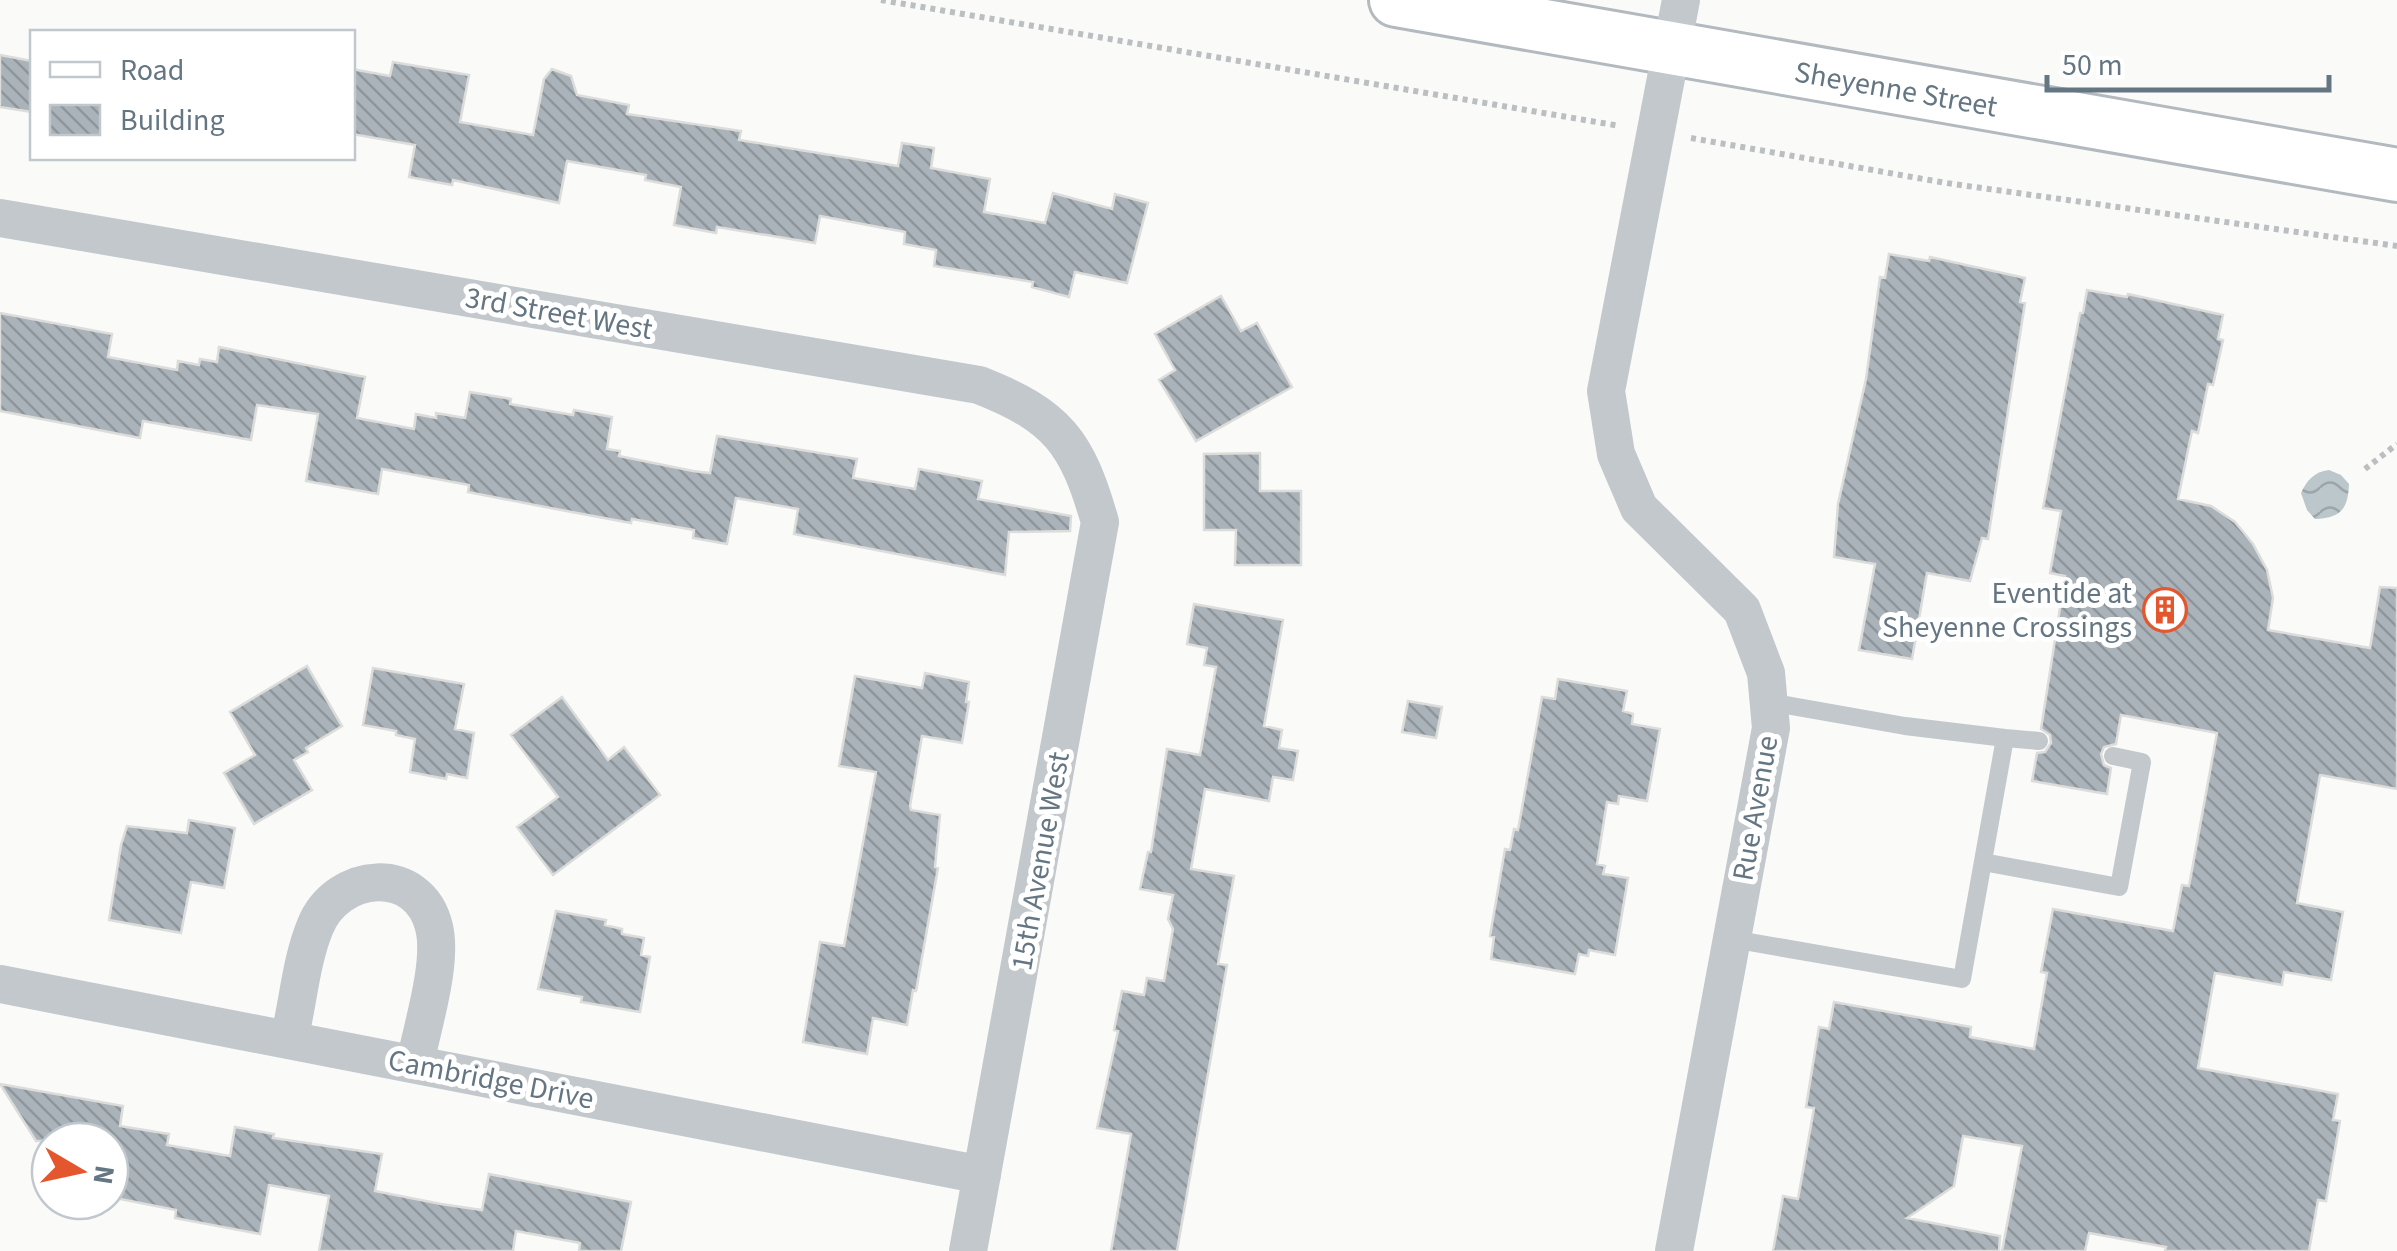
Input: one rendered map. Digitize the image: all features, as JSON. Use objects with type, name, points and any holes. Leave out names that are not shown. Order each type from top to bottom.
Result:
[{"type":"main road","name":"Sheyenne Street","points":[[1396,0],[1677,25],[2397,175]]},
{"type":"street","name":"Rue Avenue","points":[[1674,1251],[1771,728],[1766,673],[1742,610],[1638,508],[1616,454],[1606,390],[1677,25]]},
{"type":"street","name":"3rd Street West","points":[[0,218],[979,385],[1022,402],[1060,433],[1085,472]]},
{"type":"street","name":"15th Avenue West","points":[[968,1251],[1094,566],[1100,522],[1085,472]]},
{"type":"street","points":[[289,1040],[315,925],[335,895],[365,882],[400,886],[425,903],[435,930],[434,961],[415,1064]]},
{"type":"street","name":"Cambridge Drive","points":[[0,984],[982,1175]]},
{"type":"lane","points":[[1769,702],[1905,726],[2038,742]]},
{"type":"lane","points":[[1732,940],[1962,979],[2006,738]]},
{"type":"lane","points":[[1983,862],[2119,887],[2142,762],[2114,756]]},
{"type":"path","points":[[882,0],[1593,121]]},
{"type":"path","points":[[1720,143],[1946,182],[2397,246]]},
{"type":"path","points":[[2365,469],[2397,444]]},
{"type":"water","points":[[2329,470],[2349,484],[2347,500],[2337,514],[2315,519],[2301,493],[2312,477]]},
{"type":"building","points":[[0,55],[30,61],[30,112],[0,107]]},
{"type":"building","points":[[393,62],[469,75],[460,122],[533,135],[544,79],[552,69],[571,76],[577,95],[629,105],[627,114],[741,131],[739,140],[898,166],[902,143],[934,148],[931,168],[990,179],[984,212],[1045,223],[1053,193],[1112,209],[1115,194],[1148,203],[1127,283],[1075,272],[1069,297],[1032,287],[1033,282],[934,266],[936,250],[904,244],[905,232],[820,216],[815,243],[717,227],[716,233],[674,225],[681,187],[645,180],[646,175],[567,161],[559,203],[453,180],[452,185],[409,177],[415,145],[355,135],[355,70],[390,76]]},
{"type":"building","points":[[1889,254],[1929,261],[1930,257],[2025,278],[2020,302],[2025,303],[1988,539],[1982,538],[1970,581],[1927,573],[1912,659],[1859,650],[1875,564],[1834,557],[1838,504],[1866,379],[1880,277],[1885,278]]},
{"type":"building","points":[[2087,290],[2127,297],[2128,294],[2223,315],[2218,339],[2223,340],[2213,385],[2208,384],[2198,433],[2192,431],[2178,499],[2211,506],[2235,522],[2253,544],[2267,570],[2273,598],[2268,630],[2370,648],[2380,587],[2397,588],[2397,789],[2320,775],[2297,903],[2343,912],[2331,980],[2284,972],[2282,985],[2215,973],[2198,1068],[2338,1094],[2333,1120],[2340,1121],[2326,1201],[2318,1200],[2309,1251],[2165,1251],[2166,1247],[2089,1233],[2085,1251],[2002,1251],[2022,1146],[1963,1136],[1954,1186],[1907,1218],[2000,1236],[1999,1251],[1773,1251],[1783,1196],[1798,1199],[1814,1108],[1806,1107],[1819,1027],[1829,1029],[1834,1002],[1971,1027],[1970,1037],[2034,1049],[2047,973],[2041,972],[2053,909],[2173,931],[2182,885],[2189,886],[2217,733],[2121,715],[2116,744],[2104,747],[2101,754],[2104,765],[2111,768],[2107,794],[2032,781],[2037,753],[2045,752],[2051,743],[2050,735],[2041,729],[2065,576],[2050,573],[2061,511],[2043,508]]},
{"type":"building","points":[[1221,296],[1241,331],[1257,323],[1292,387],[1196,441],[1159,380],[1175,370],[1155,334]]},
{"type":"building","points":[[0,313],[112,334],[108,357],[177,370],[178,361],[199,365],[200,359],[217,362],[219,347],[365,377],[357,418],[414,429],[416,414],[465,418],[470,392],[511,399],[510,404],[612,417],[607,449],[620,451],[619,456],[693,471],[710,473],[717,436],[857,459],[853,478],[915,489],[919,469],[982,481],[978,499],[1071,516],[1070,531],[1009,532],[1005,575],[794,534],[798,509],[736,498],[727,544],[693,538],[694,530],[632,519],[631,523],[468,492],[469,485],[382,469],[378,494],[306,481],[318,414],[257,405],[251,440],[143,421],[140,438],[0,411]]},
{"type":"building","points":[[1260,453],[1260,491],[1301,491],[1301,565],[1235,565],[1236,530],[1204,530],[1204,454]]},
{"type":"building","points":[[1194,604],[1283,620],[1264,726],[1282,730],[1279,748],[1298,751],[1293,780],[1273,777],[1269,801],[1205,789],[1191,869],[1234,876],[1218,964],[1227,965],[1177,1251],[1111,1251],[1131,1134],[1097,1128],[1118,1031],[1114,1030],[1122,991],[1144,995],[1147,978],[1164,981],[1173,929],[1168,919],[1173,895],[1140,889],[1151,852],[1167,749],[1200,755],[1216,667],[1204,665],[1207,648],[1187,644]]},
{"type":"building","points":[[307,666],[342,726],[294,760],[312,790],[254,824],[224,773],[255,755],[230,712]]},
{"type":"building","points":[[373,668],[464,684],[455,729],[474,733],[467,778],[447,774],[446,779],[410,772],[415,739],[363,725]]},
{"type":"building","points":[[925,673],[969,682],[969,702],[962,743],[922,736],[910,806],[911,810],[940,815],[935,867],[938,868],[907,1025],[873,1018],[867,1054],[803,1042],[820,942],[844,946],[876,772],[839,766],[855,676],[922,688]]},
{"type":"building","points":[[1558,679],[1627,691],[1623,711],[1633,714],[1632,724],[1660,729],[1647,801],[1619,796],[1618,804],[1607,802],[1597,864],[1605,866],[1603,874],[1628,878],[1615,955],[1589,950],[1588,956],[1579,954],[1575,974],[1491,959],[1494,937],[1490,936],[1505,849],[1510,850],[1514,829],[1518,830],[1542,697],[1555,699]]},
{"type":"building","points":[[562,697],[608,760],[624,747],[660,795],[553,875],[517,827],[558,797],[511,735]]},
{"type":"building","points":[[1408,701],[1442,707],[1436,738],[1402,732]]},
{"type":"building","points":[[189,820],[235,828],[224,888],[191,882],[181,933],[109,920],[127,826],[187,833]]},
{"type":"building","points":[[556,911],[606,920],[605,925],[622,929],[622,934],[644,938],[641,955],[650,957],[640,1012],[581,1002],[582,997],[538,989]]},
{"type":"building","points":[[0,1084],[123,1106],[121,1121],[30,1121],[30,1132]]},
{"type":"building","points":[[235,1127],[274,1134],[273,1138],[382,1154],[375,1191],[441,1204],[482,1210],[489,1174],[631,1202],[621,1251],[579,1251],[580,1243],[516,1231],[513,1251],[319,1251],[329,1196],[269,1185],[260,1234],[175,1218],[176,1210],[130,1201],[130,1128],[169,1134],[167,1145],[230,1156]]},
{"type":"place","name":"Eventide at Sheyenne Crossings","points":[[2165,610]]}]
